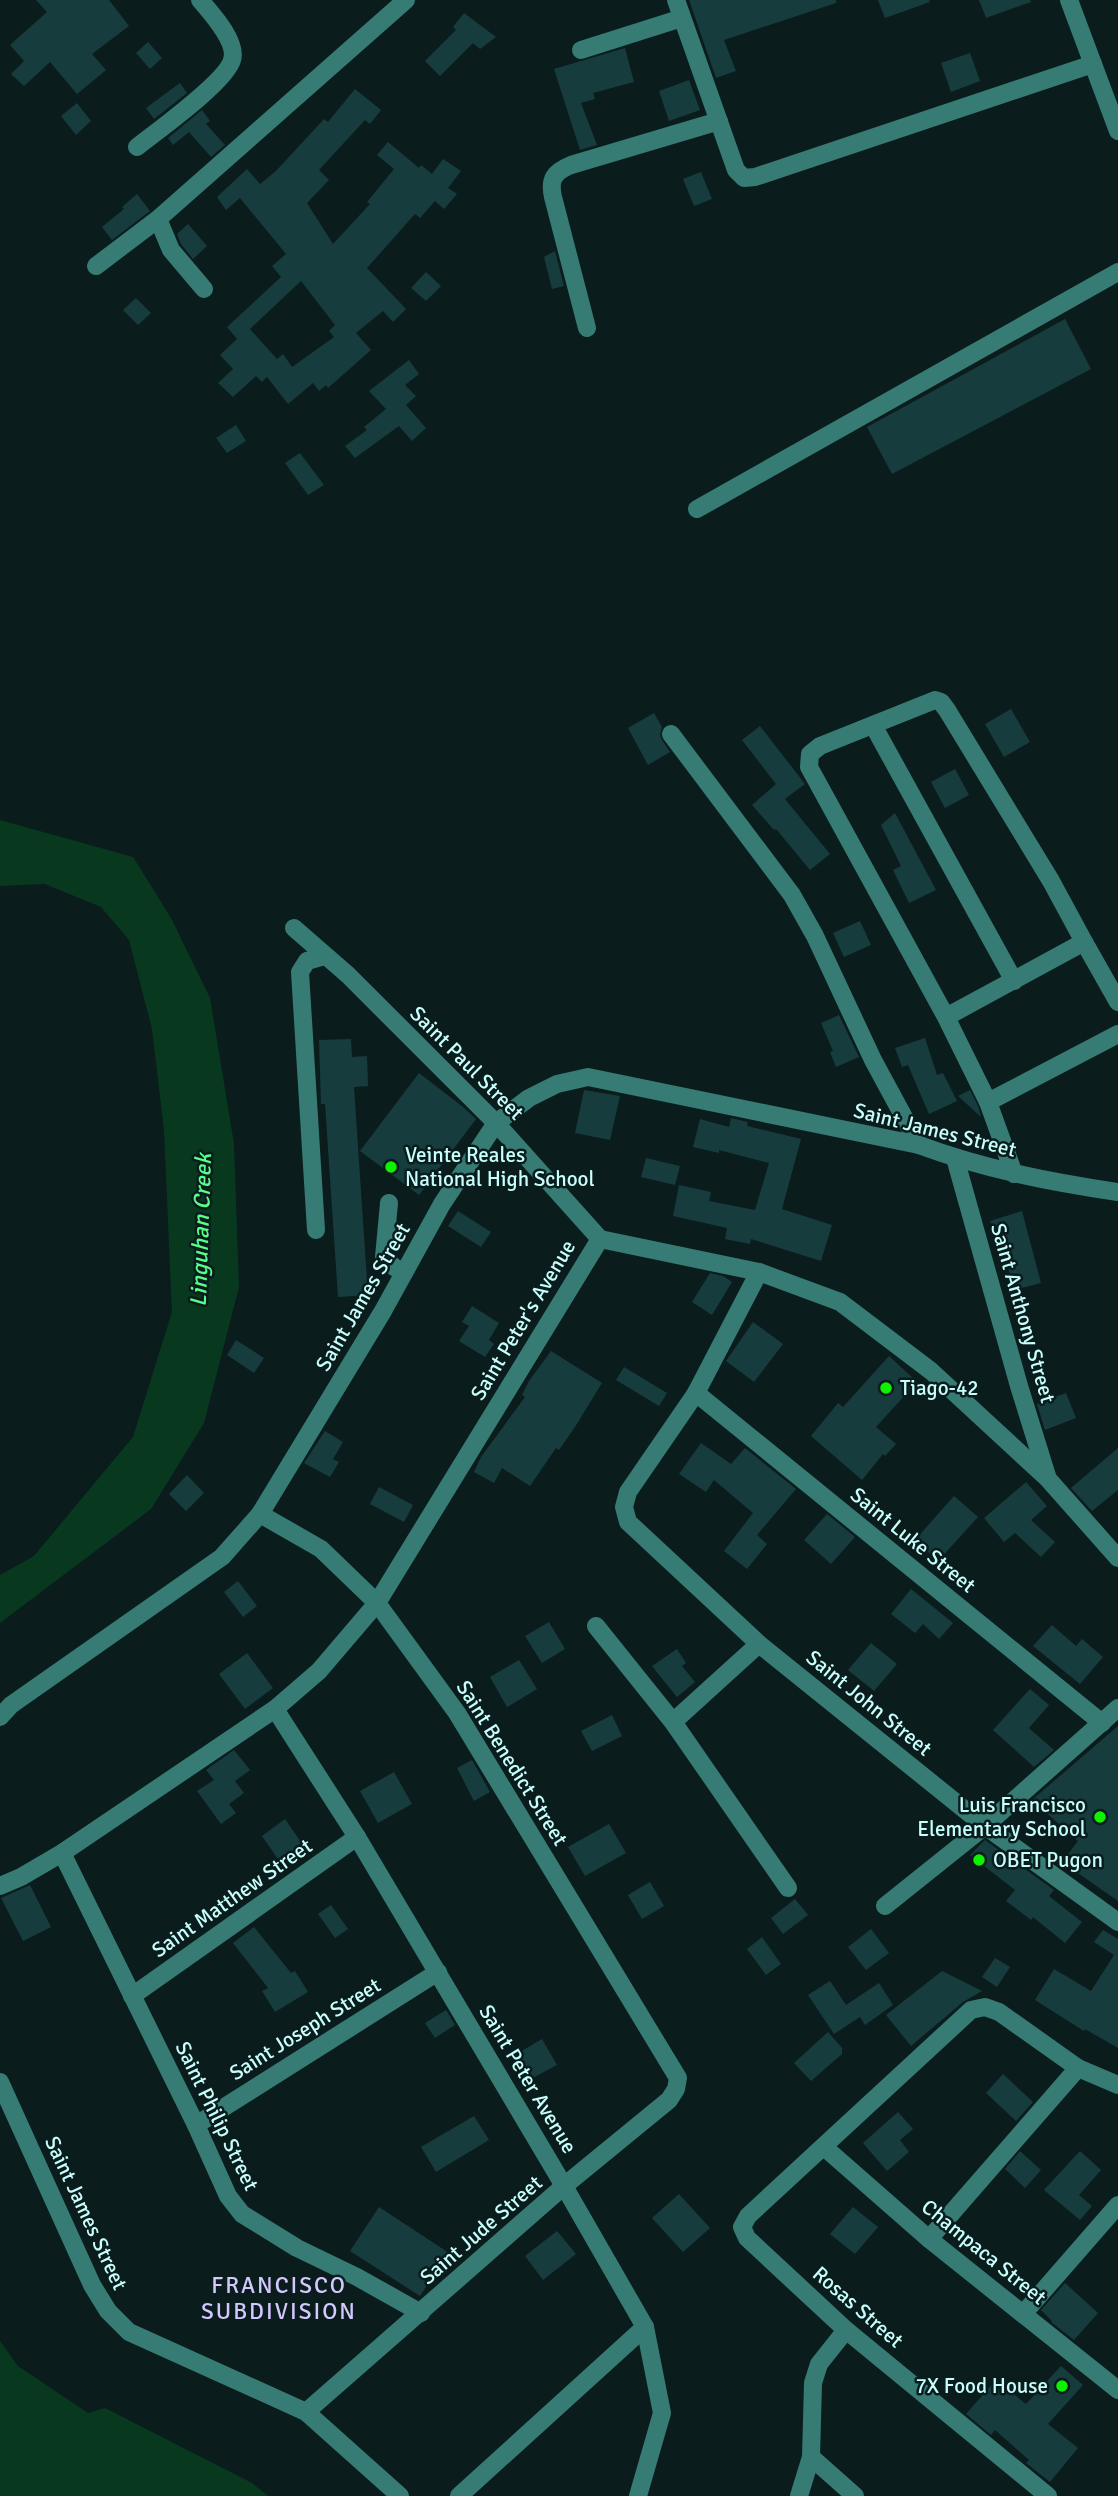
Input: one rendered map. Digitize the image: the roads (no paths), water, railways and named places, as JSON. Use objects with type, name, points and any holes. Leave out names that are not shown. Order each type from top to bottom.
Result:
[{"type":"street","points":[[136,147],[217,82],[232,61],[233,51],[222,27],[200,0]]},
{"type":"street","points":[[96,266],[158,219],[406,0]]},
{"type":"street","points":[[676,0],[736,170],[744,178],[755,177],[1093,64]]},
{"type":"street","points":[[1069,0],[1118,131]]},
{"type":"street","points":[[581,50],[682,18]]},
{"type":"street","points":[[587,328],[550,186],[552,177],[560,169],[571,165],[719,121]]},
{"type":"street","points":[[158,219],[171,250],[204,289]]},
{"type":"street","points":[[697,509],[1118,272]]},
{"type":"street","points":[[1014,1174],[988,1102],[946,1017],[809,767],[810,754],[820,746],[935,701],[941,702],[1051,881],[1118,1002]]},
{"type":"street","points":[[873,725],[1014,981]]},
{"type":"street","points":[[671,734],[792,895],[815,936],[873,1060],[919,1145]]},
{"type":"street","name":"Saint Paul Street","points":[[295,928],[348,975],[496,1123],[600,1238]]},
{"type":"street","points":[[946,1017],[1084,942]]},
{"type":"street","points":[[316,1230],[300,976],[303,964],[324,956]]},
{"type":"street","points":[[988,1102],[1118,1034]]},
{"type":"street","name":"Saint James Street","points":[[0,1717],[11,1704],[222,1557],[260,1514],[370,1334],[442,1204],[496,1123],[557,1084],[588,1077],[919,1145],[954,1158],[1014,1174],[1118,1192]]},
{"type":"street","name":"Saint Anthony Street","points":[[954,1158],[1048,1479]]},
{"type":"street","points":[[388,1203],[384,1256],[403,1272]]},
{"type":"street","name":"Saint Peter's Avenue","points":[[377,1603],[600,1238],[760,1272],[840,1302],[931,1371],[1048,1479],[1118,1559]]},
{"type":"street","points":[[695,1393],[760,1272]]},
{"type":"street","name":"Saint John Street","points":[[695,1393],[628,1492],[624,1507],[628,1522],[759,1644],[985,1826],[1118,1922]]},
{"type":"street","name":"Saint Luke Street","points":[[695,1393],[1102,1723]]},
{"type":"street","name":"Saint Benedict Street","points":[[260,1514],[321,1549],[377,1603],[457,1713],[678,2078]]},
{"type":"street","points":[[0,1886],[61,1853],[275,1709],[319,1671],[377,1603]]},
{"type":"street","points":[[596,1626],[673,1722],[788,1888]]},
{"type":"street","points":[[673,1722],[759,1644]]},
{"type":"street","points":[[885,1906],[985,1826],[1118,1708]]},
{"type":"street","name":"Saint Peter Avenue","points":[[275,1709],[357,1837],[438,1972],[645,2327],[662,2413],[638,2496]]},
{"type":"street","name":"Saint Matthew Street","points":[[132,1996],[357,1837]]},
{"type":"street","name":"Saint Philip Street","points":[[61,1853],[196,2125],[218,2178],[242,2214],[297,2248],[357,2277],[421,2313]]},
{"type":"street","name":"Saint Joseph Street","points":[[196,2125],[438,1972]]},
{"type":"street","points":[[824,2147],[971,2010],[985,2007],[999,2012],[1078,2068],[1118,2085]]},
{"type":"street","points":[[929,2239],[1078,2068]]},
{"type":"street","name":"Saint Jude Street","points":[[306,2412],[564,2186],[669,2100],[676,2090],[678,2078]]},
{"type":"street","name":"Saint James Street","points":[[0,2082],[92,2285],[108,2311],[130,2332],[306,2412]]},
{"type":"street","name":"Rosas Street","points":[[824,2147],[748,2216],[742,2227],[747,2238],[846,2330],[1048,2496]]},
{"type":"street","name":"Champaca Street","points":[[824,2147],[929,2239],[1118,2390]]},
{"type":"street","points":[[1023,2314],[1118,2205]]},
{"type":"street","points":[[459,2496],[645,2327]]},
{"type":"street","points":[[799,2496],[811,2457],[813,2383],[819,2364],[846,2330]]},
{"type":"street","points":[[306,2412],[400,2496]]},
{"type":"street","points":[[811,2457],[855,2496]]},
{"type":"water","name":"Linguhan Creek","points":[[0,820],[133,857],[171,918],[210,998],[234,1144],[239,1287],[204,1423],[151,1509],[0,1623],[0,1575],[34,1556],[133,1437],[172,1312],[164,1130],[152,1029],[129,940],[101,907],[45,884],[0,886]]},
{"type":"water","points":[[0,2341],[18,2366],[88,2413],[105,2408],[252,2483],[268,2496],[0,2496]]},
{"type":"place","name":"Veinte Reales National High School","points":[[391,1167]]},
{"type":"place","name":"Tiago-42","points":[[886,1388]]},
{"type":"place","name":"Luis Francisco Elementary School","points":[[1100,1817]]},
{"type":"place","name":"OBET Pugon","points":[[979,1860]]},
{"type":"place","name":"7X Food House","points":[[1062,2386]]},
{"type":"district","name":"FRANCISCO SUBDIVISION","points":[[279,2298]]}]
